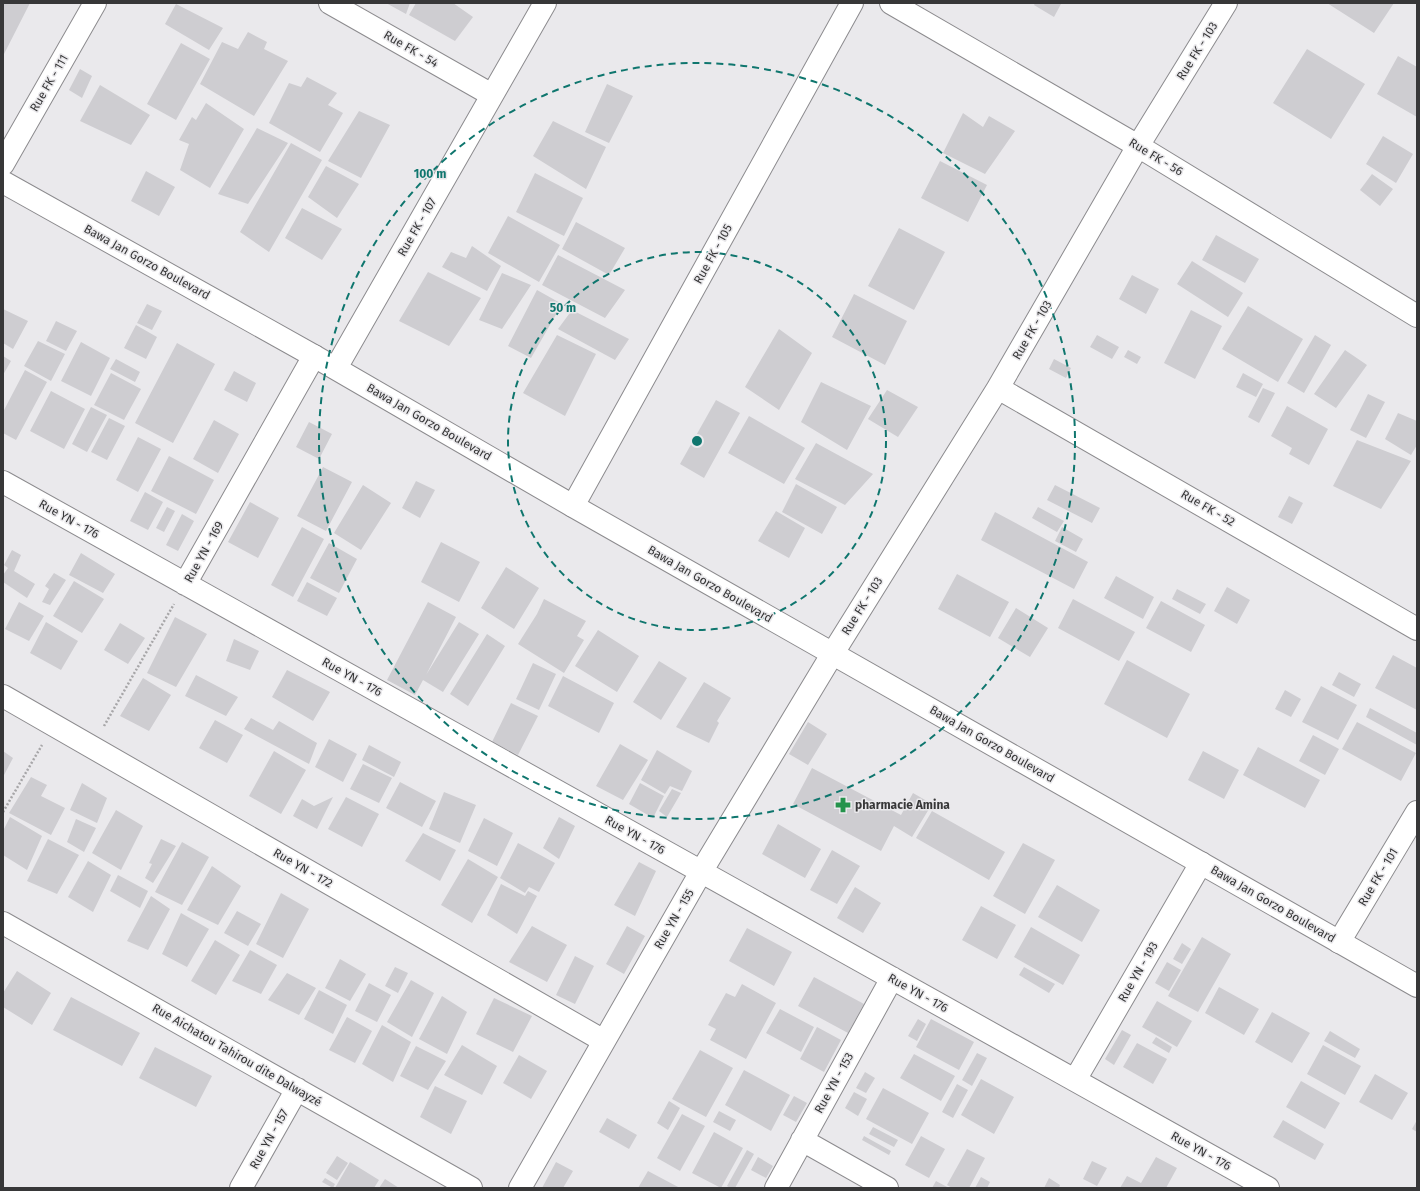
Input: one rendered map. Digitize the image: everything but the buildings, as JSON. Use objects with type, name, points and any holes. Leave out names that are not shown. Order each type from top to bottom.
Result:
[{"type":"street","name":"Rue FK - 111","points":[[3,164],[95,3]]},
{"type":"street","name":"Rue FK - 54","points":[[330,3],[492,95]]},
{"type":"street","name":"Rue FK - 107","points":[[336,368],[545,3]]},
{"type":"street","name":"Rue FK - 105","points":[[573,506],[852,3]]},
{"type":"street","name":"Rue FK - 56","points":[[891,3],[1138,146],[1417,316]]},
{"type":"street","name":"Rue FK - 103","points":[[833,653],[998,388],[1138,146],[1226,3]]},
{"type":"street","name":"Bawa Jan Gorzo Boulevard","points":[[3,182],[336,368],[573,506],[1417,986]]},
{"type":"street","name":"Rue YN - 169","points":[[186,584],[314,356]]},
{"type":"street","name":"Rue FK - 52","points":[[998,388],[1417,628]]},
{"type":"street","name":"Rue YN - 176","points":[[3,482],[1268,1188]]},
{"type":"street","name":"Rue YN - 155","points":[[520,1188],[701,872],[833,653]]},
{"type":"street","name":"Rue YN - 172","points":[[3,696],[604,1041]]},
{"type":"street","name":"Rue FK - 101","points":[[1339,942],[1417,812]]},
{"type":"street","name":"Rue YN - 193","points":[[1075,1080],[1201,863]]},
{"type":"street","name":"Rue Aichatou Tahirou dite Dalwayzé","points":[[3,923],[471,1188]]},
{"type":"street","name":"Rue YN - 153","points":[[776,1188],[892,978]]},
{"type":"street","name":"Rue YN - 157","points":[[242,1188],[297,1089]]},
{"type":"street","points":[[802,1140],[887,1188]]},
{"type":"path","name":"Rue YN - 169","points":[[92,747],[186,584]]},
{"type":"path","points":[[3,812],[54,725]]},
{"type":"place","name":"pharmacie Amina","points":[[843,805]]}]
